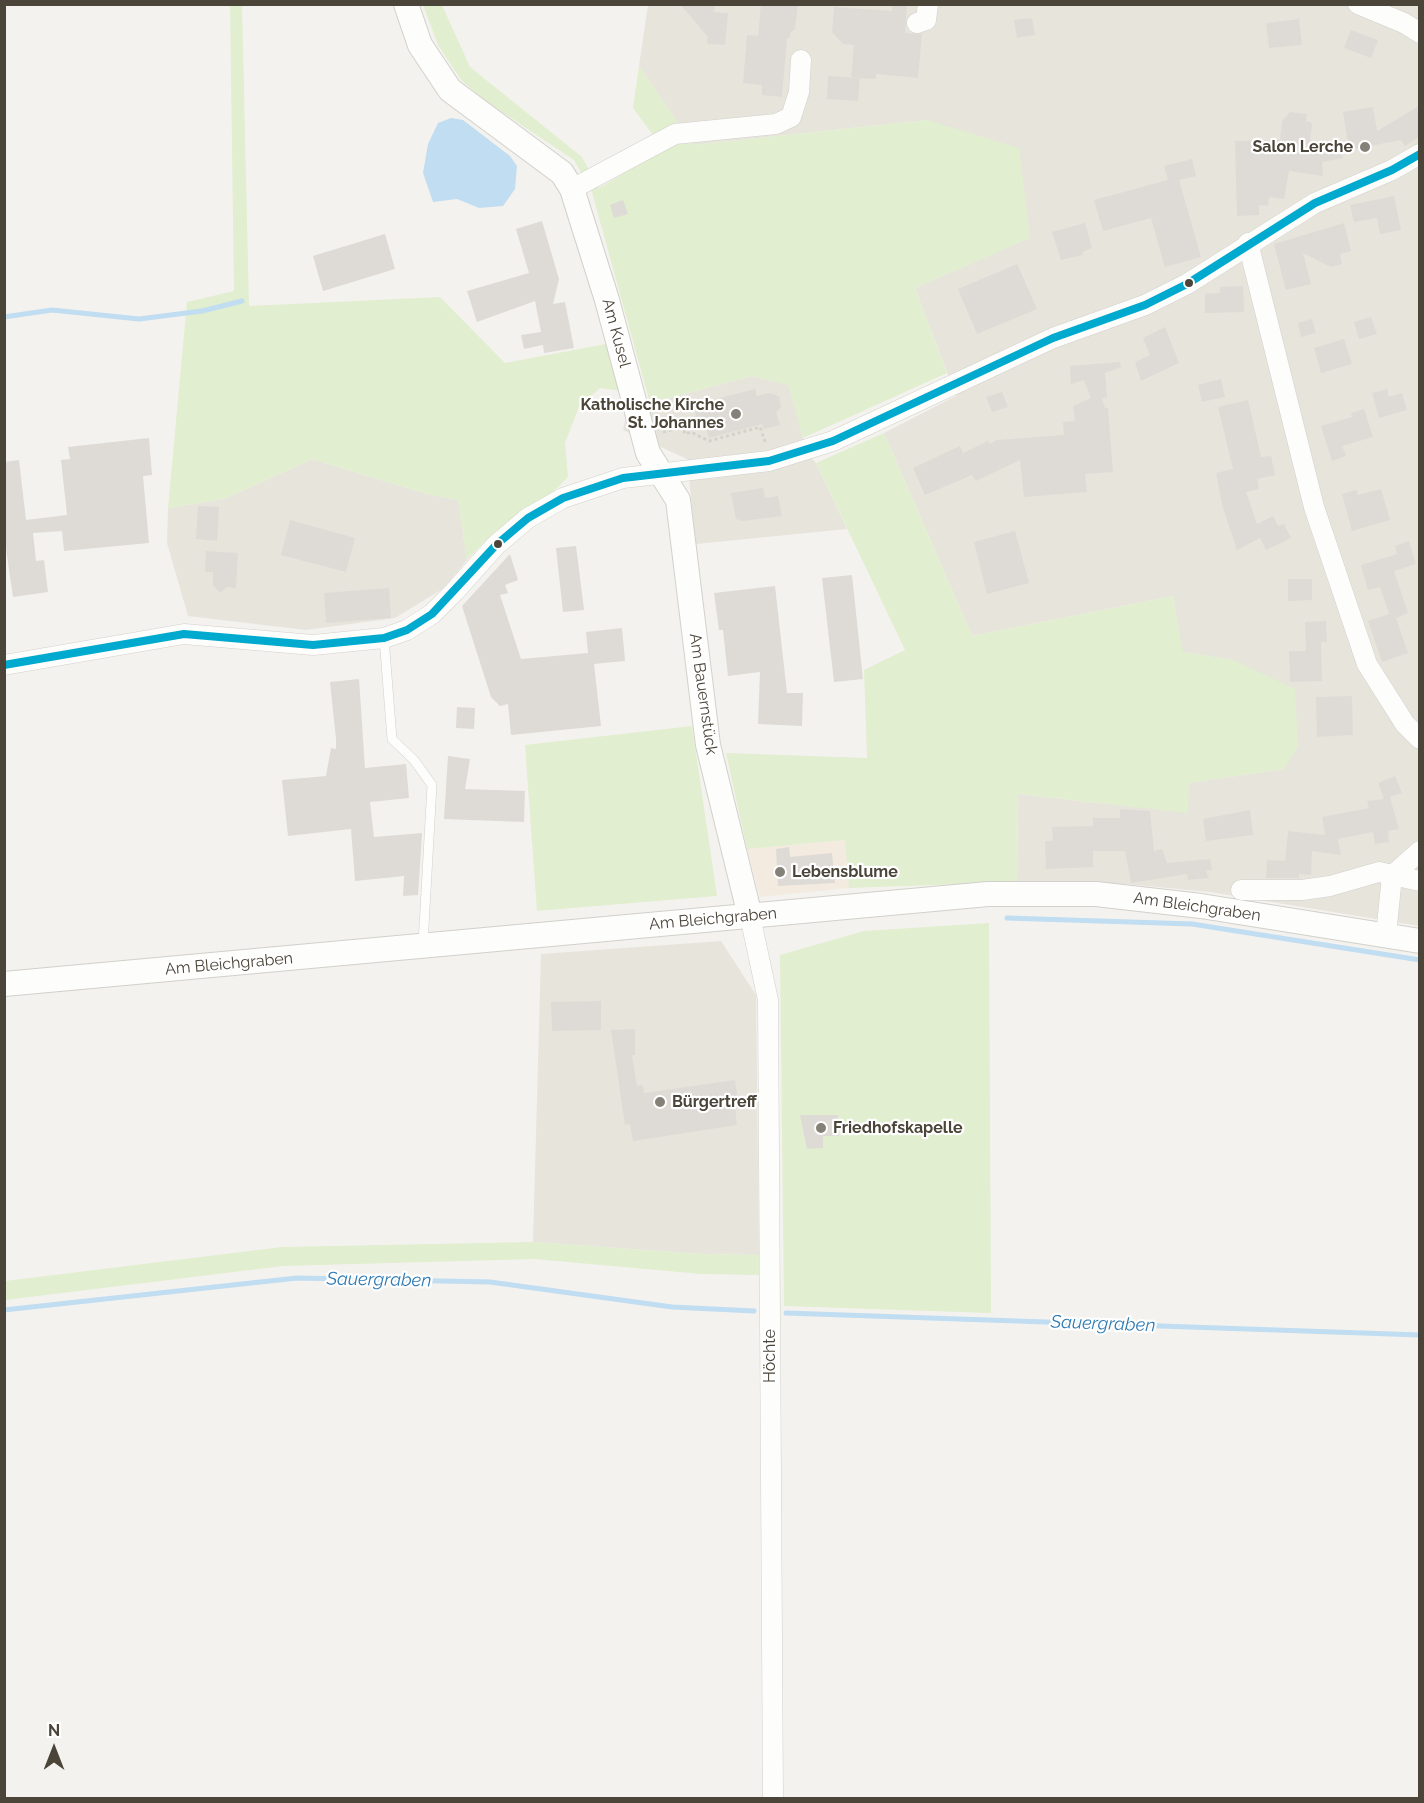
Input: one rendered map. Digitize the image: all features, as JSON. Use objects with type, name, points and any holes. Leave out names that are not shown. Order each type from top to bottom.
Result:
[{"type":"street","name":"Am Kusel","points":[[406,4],[420,45],[450,90],[562,173],[572,189],[608,300],[648,453],[663,474]]},
{"type":"street","points":[[917,23],[926,20],[928,4]]},
{"type":"street","points":[[1358,4],[1404,23],[1419,33]]},
{"type":"street","points":[[572,189],[675,134],[776,124],[791,117],[799,92],[801,60]]},
{"type":"street","points":[[4,665],[184,633],[313,645],[384,638],[407,630],[432,614],[456,591],[496,545],[528,518],[580,490],[623,478],[769,460],[833,441],[1053,338],[1133,311],[1187,284],[1315,202],[1392,170],[1419,154]]},
{"type":"street","points":[[1248,243],[1314,507],[1366,664],[1405,724],[1419,739]]},
{"type":"street","name":"Am Bauernstück","points":[[663,474],[678,500],[708,745],[750,916]]},
{"type":"street","points":[[1386,935],[1392,876],[1419,851]]},
{"type":"street","points":[[1242,890],[1302,890],[1330,886],[1379,872],[1419,881]]},
{"type":"street","name":"Am Bleichgraben","points":[[4,984],[988,894],[1096,894],[1202,906],[1419,941]]},
{"type":"street","name":"Höchte","points":[[750,916],[768,999],[777,1798]]},
{"type":"lane","points":[[384,638],[392,739],[414,760],[432,785],[422,946]]},
{"type":"path","points":[[644,437],[683,427],[685,434],[691,432],[709,441],[760,427],[769,460]]},
{"type":"shaded area","points":[[648,5],[1419,5],[1419,926],[1210,892],[1126,884],[1017,882],[1018,794],[1107,804],[1188,783],[1284,769],[1233,660],[1182,652],[1173,596],[972,636],[884,433],[956,396],[915,288],[1029,238],[927,120],[693,145],[639,66]]},
{"type":"shaded area","points":[[752,376],[789,385],[807,453],[816,463],[847,529],[696,544],[687,459],[623,430],[626,416],[621,391],[650,403]]},
{"type":"shaded area","points":[[312,459],[427,494],[458,500],[467,560],[444,588],[395,618],[306,630],[188,616],[167,543],[168,508],[224,499]]},
{"type":"shaded area","points":[[845,840],[849,888],[760,897],[747,849]]},
{"type":"shaded area","points":[[721,941],[756,995],[759,1255],[702,1254],[533,1242],[541,954]]},
{"type":"green space","points":[[230,5],[242,5],[249,306],[440,297],[505,363],[611,343],[621,391],[600,388],[579,407],[565,443],[568,477],[550,495],[484,542],[467,560],[458,500],[427,494],[312,459],[224,499],[168,508],[187,302],[234,291]]},
{"type":"green space","points":[[423,5],[442,5],[470,67],[582,157],[599,188],[664,150],[633,108],[639,66],[693,145],[927,120],[1019,148],[1030,238],[915,288],[947,373],[803,438],[788,385],[752,376],[650,403],[592,192],[574,160],[484,100],[462,81],[438,45]]},
{"type":"green space","points":[[884,433],[972,636],[1173,596],[1183,652],[1233,660],[1295,689],[1298,746],[1284,769],[1189,783],[1188,813],[1018,794],[1017,882],[849,888],[845,840],[747,849],[726,753],[867,758],[864,670],[905,650],[816,463]]},
{"type":"green space","points":[[692,726],[717,896],[537,911],[525,745]]},
{"type":"green space","points":[[989,923],[991,1313],[784,1306],[780,955],[864,931]]},
{"type":"green space","points":[[533,1242],[702,1254],[759,1255],[759,1275],[701,1274],[534,1259],[283,1266],[5,1300],[5,1281],[282,1247]]},
{"type":"water","points":[[451,118],[463,120],[510,156],[517,166],[515,189],[503,206],[479,208],[457,199],[433,202],[423,173],[428,144],[438,123]]},
{"type":"building","points":[[680,4],[715,4],[714,12],[728,13],[725,45],[707,44],[708,37]]},
{"type":"building","points":[[761,4],[798,4],[795,29],[790,33],[790,38],[787,38],[782,97],[762,95],[762,85],[743,83],[747,35],[758,36]]},
{"type":"building","points":[[893,4],[907,4],[905,33],[922,34],[918,78],[876,74],[876,79],[851,78],[854,45],[843,44],[832,32],[834,7],[892,11]]},
{"type":"building","points":[[1032,18],[1035,35],[1017,38],[1014,20]]},
{"type":"building","points":[[1299,19],[1302,45],[1269,48],[1266,23]]},
{"type":"building","points":[[1351,30],[1378,40],[1371,58],[1344,48]]},
{"type":"building","points":[[828,76],[860,78],[858,101],[827,99]]},
{"type":"building","points":[[1419,106],[1419,137],[1405,146],[1401,140],[1349,150],[1343,112],[1373,107],[1377,131]]},
{"type":"building","points":[[1290,112],[1307,114],[1306,121],[1311,122],[1312,126],[1309,146],[1340,141],[1343,158],[1322,162],[1323,176],[1289,171],[1284,199],[1269,197],[1268,206],[1259,205],[1259,215],[1237,216],[1235,141],[1280,140],[1282,121]]},
{"type":"building","points":[[1192,159],[1196,176],[1179,180],[1201,257],[1165,267],[1151,218],[1103,231],[1094,200],[1168,180],[1164,166]]},
{"type":"building","points":[[1394,196],[1401,230],[1380,234],[1377,218],[1354,222],[1350,205]]},
{"type":"building","points":[[623,200],[628,214],[614,218],[610,205]]},
{"type":"building","points":[[542,221],[559,279],[553,304],[565,302],[574,348],[544,353],[543,345],[524,349],[521,335],[541,332],[535,301],[477,322],[467,291],[529,273],[516,229]]},
{"type":"building","points":[[1085,223],[1092,248],[1082,252],[1083,255],[1061,260],[1052,232]]},
{"type":"building","points":[[1344,223],[1351,251],[1340,254],[1342,264],[1331,267],[1303,253],[1311,284],[1286,290],[1274,244]]},
{"type":"building","points":[[385,234],[395,269],[323,291],[313,256]]},
{"type":"building","points":[[1017,264],[1037,309],[977,334],[958,289]]},
{"type":"building","points":[[1243,286],[1244,312],[1205,313],[1205,294],[1220,293],[1220,287]]},
{"type":"building","points":[[1371,317],[1377,334],[1359,339],[1354,322]]},
{"type":"building","points":[[1312,319],[1316,333],[1301,337],[1298,323]]},
{"type":"building","points":[[1165,327],[1179,363],[1141,381],[1135,362],[1150,355],[1143,338]]},
{"type":"building","points":[[1344,339],[1352,364],[1321,373],[1314,348]]},
{"type":"building","points":[[1120,362],[1121,367],[1105,373],[1107,397],[1102,399],[1105,408],[1108,408],[1113,472],[1085,474],[1087,492],[1024,497],[1020,460],[976,481],[972,475],[925,495],[913,468],[960,446],[963,453],[988,441],[989,444],[997,440],[1064,435],[1063,422],[1075,421],[1073,406],[1091,398],[1084,380],[1071,384],[1070,366]]},
{"type":"building","points":[[1221,379],[1225,397],[1202,402],[1198,385]]},
{"type":"building","name":"Katholische Kirche St. Johannes","points":[[755,389],[757,396],[769,393],[779,396],[781,407],[776,412],[780,425],[764,429],[762,424],[709,438],[706,428],[694,431],[691,417],[696,416],[695,410],[702,409],[700,403]]},
{"type":"building","points":[[1387,389],[1389,397],[1402,393],[1407,410],[1379,418],[1372,393]]},
{"type":"building","points":[[1002,392],[1008,407],[992,412],[986,397]]},
{"type":"building","points":[[1248,400],[1261,457],[1271,456],[1275,475],[1257,479],[1259,489],[1246,492],[1257,524],[1273,516],[1278,526],[1284,524],[1291,538],[1266,550],[1260,538],[1237,550],[1223,508],[1216,473],[1233,469],[1218,407]]},
{"type":"building","points":[[1364,409],[1373,437],[1342,446],[1346,456],[1332,461],[1321,426],[1352,417],[1351,413]]},
{"type":"building","points":[[149,438],[152,475],[143,476],[149,543],[64,551],[62,531],[33,533],[36,561],[44,560],[48,592],[13,597],[4,535],[4,462],[19,460],[26,520],[67,515],[61,460],[70,459],[68,447]]},
{"type":"building","points":[[763,488],[765,498],[778,496],[782,516],[743,521],[736,519],[731,493]]},
{"type":"building","points":[[1381,489],[1390,520],[1352,531],[1342,494],[1356,490],[1358,495]]},
{"type":"building","points":[[198,506],[219,507],[217,541],[196,539]]},
{"type":"building","points":[[290,520],[355,538],[346,572],[281,555]]},
{"type":"building","points":[[1015,531],[1029,583],[987,594],[974,542]]},
{"type":"building","points":[[1409,541],[1416,564],[1394,571],[1408,613],[1396,618],[1408,653],[1382,662],[1368,621],[1389,614],[1380,587],[1368,590],[1361,565],[1397,554],[1395,546]]},
{"type":"building","points":[[576,546],[584,610],[563,612],[556,548]]},
{"type":"building","points":[[206,551],[238,553],[236,588],[227,587],[220,593],[213,585],[213,572],[205,572]]},
{"type":"building","points":[[510,554],[518,580],[505,585],[508,593],[500,595],[521,659],[588,653],[586,632],[622,628],[625,661],[594,664],[601,726],[511,735],[508,704],[500,706],[491,697],[462,606]]},
{"type":"building","points":[[852,575],[863,679],[834,682],[822,578]]},
{"type":"building","points":[[1288,579],[1312,579],[1312,600],[1288,601]]},
{"type":"building","points":[[775,586],[787,693],[803,693],[802,726],[758,724],[760,672],[728,676],[723,630],[719,630],[714,593]]},
{"type":"building","points":[[389,588],[391,618],[326,623],[324,593]]},
{"type":"building","points":[[1326,621],[1327,642],[1321,642],[1322,681],[1290,682],[1289,651],[1306,651],[1305,622]]},
{"type":"building","points":[[359,679],[365,768],[406,764],[409,798],[370,802],[374,837],[422,833],[418,895],[403,896],[404,876],[355,881],[351,829],[288,836],[282,780],[326,776],[331,748],[336,749],[330,682]]},
{"type":"building","points":[[1352,696],[1353,735],[1317,737],[1316,697]]},
{"type":"building","points":[[457,707],[475,708],[474,729],[456,728]]},
{"type":"building","points":[[448,756],[470,759],[465,789],[525,791],[524,822],[444,819]]},
{"type":"building","points":[[1395,776],[1402,793],[1390,797],[1399,829],[1388,831],[1389,842],[1375,844],[1373,832],[1338,839],[1341,855],[1312,851],[1311,875],[1299,874],[1299,878],[1266,878],[1267,860],[1285,861],[1288,831],[1325,835],[1322,817],[1369,808],[1367,801],[1384,799],[1378,783]]},
{"type":"building","points":[[1120,809],[1150,811],[1154,851],[1162,849],[1167,863],[1210,859],[1212,870],[1206,871],[1209,878],[1188,880],[1187,874],[1131,883],[1125,851],[1093,851],[1093,867],[1046,869],[1045,841],[1053,841],[1052,827],[1093,826],[1093,818],[1120,818]]},
{"type":"building","points":[[1250,810],[1253,835],[1206,841],[1203,819]]},
{"type":"building","points":[[789,847],[790,857],[832,853],[835,883],[778,886],[776,849]]},
{"type":"building","points":[[601,1001],[601,1030],[552,1031],[551,1002]]},
{"type":"building","name":"Bürgertreff","points":[[635,1029],[635,1055],[632,1055],[637,1086],[643,1085],[644,1093],[735,1080],[739,1107],[735,1107],[737,1125],[633,1141],[630,1124],[625,1125],[611,1030]]},
{"type":"building","name":"Friedhofskapelle","points":[[800,1115],[838,1115],[839,1136],[823,1136],[823,1148],[807,1149]]},
{"type":"waterway","points":[[4,317],[52,310],[139,319],[202,311],[242,301]]},
{"type":"waterway","points":[[1007,918],[1192,924],[1420,960]]},
{"type":"waterway","name":"Sauergraben","points":[[4,1310],[297,1278],[490,1282],[672,1307],[754,1311]]},
{"type":"waterway","name":"Sauergraben","points":[[786,1313],[1420,1335]]},
{"type":"transit line","points":[[4,665],[184,634],[313,645],[384,638],[407,630],[432,614],[496,545],[528,518],[563,498],[623,478],[769,461],[833,441],[1053,338],[1145,305],[1187,284],[1315,203],[1392,170],[1420,154]]},
{"type":"place","name":"Salon Lerche","points":[[1365,147]]},
{"type":"place","name":"Katholische Kirche St. Johannes","points":[[736,414]]},
{"type":"place","name":"Lebensblume","points":[[780,872]]},
{"type":"place","name":"Bürgertreff","points":[[660,1102]]},
{"type":"place","name":"Friedhofskapelle","points":[[821,1128]]}]
